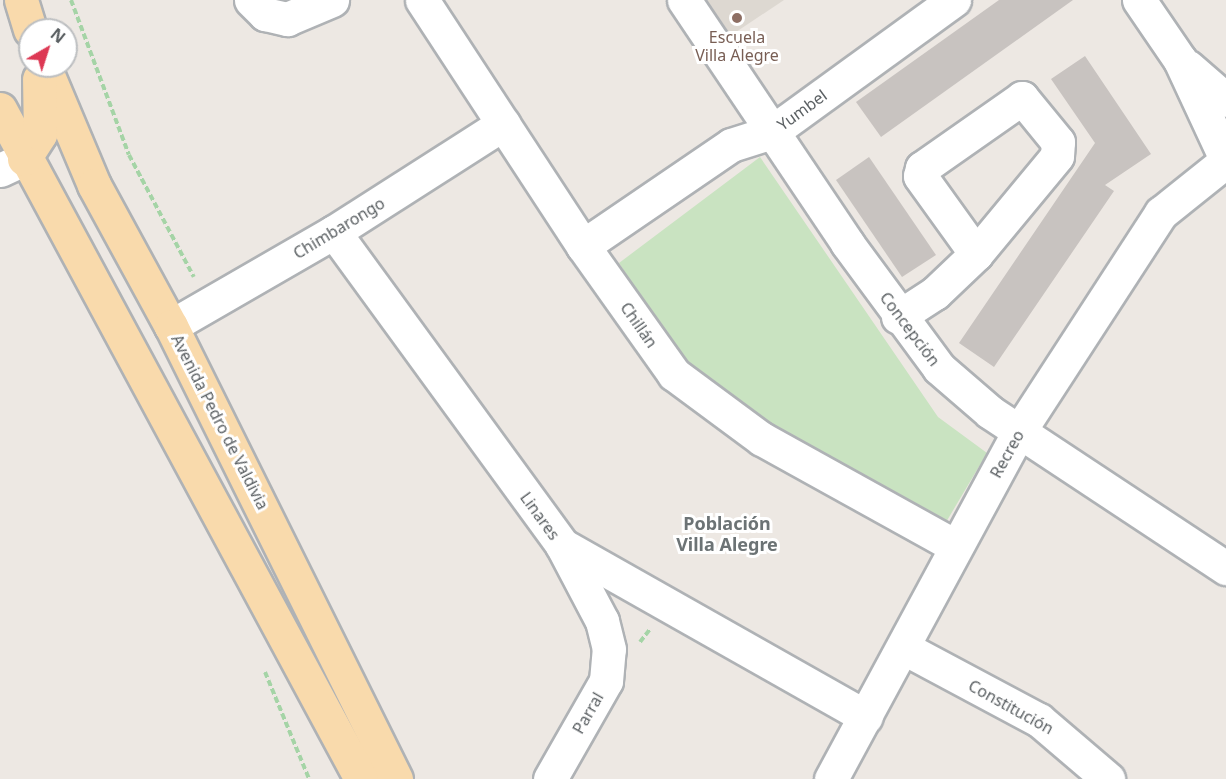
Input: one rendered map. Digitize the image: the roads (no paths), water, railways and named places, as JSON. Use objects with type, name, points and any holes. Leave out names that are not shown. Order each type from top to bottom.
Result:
[{"type":"main road","points":[[21,0],[26,18]]},
{"type":"main road","points":[[12,164],[40,134],[38,78]]},
{"type":"main road","name":"Avenida Pedro de Valdivia","points":[[49,78],[94,185],[171,326],[396,779]]},
{"type":"main road","points":[[0,109],[12,164],[361,779]]},
{"type":"street","points":[[251,0],[265,14],[287,19],[332,0]]},
{"type":"street","name":"Chillán","points":[[422,0],[583,246],[674,374],[713,408],[955,546]]},
{"type":"street","name":"Concepción","points":[[684,0],[898,317],[962,391],[1226,568]]},
{"type":"street","name":"Yumbel","points":[[583,246],[731,145],[772,132],[954,0]]},
{"type":"street","points":[[1140,0],[1180,60],[1226,160]]},
{"type":"street","points":[[1180,60],[1226,100]]},
{"type":"street","points":[[898,317],[935,293],[976,254],[1057,156],[1058,142],[1022,98],[922,168],[920,176],[976,254]]},
{"type":"street","name":"Chimbarongo","points":[[171,326],[334,232],[503,124]]},
{"type":"street","name":"Recreo","points":[[831,779],[867,717],[955,546],[1020,430],[1161,213],[1226,160]]},
{"type":"street","name":"Linares","points":[[334,232],[562,545],[867,717]]},
{"type":"street","name":"Parral","points":[[550,779],[606,681],[609,649],[602,621],[562,545]]},
{"type":"street","name":"Constitución","points":[[904,648],[1039,720],[1108,779]]},
{"type":"place","name":"Escuela Villa Alegre","points":[[737,18]]},
{"type":"district","name":"Población Villa Alegre","points":[[727,534]]}]
